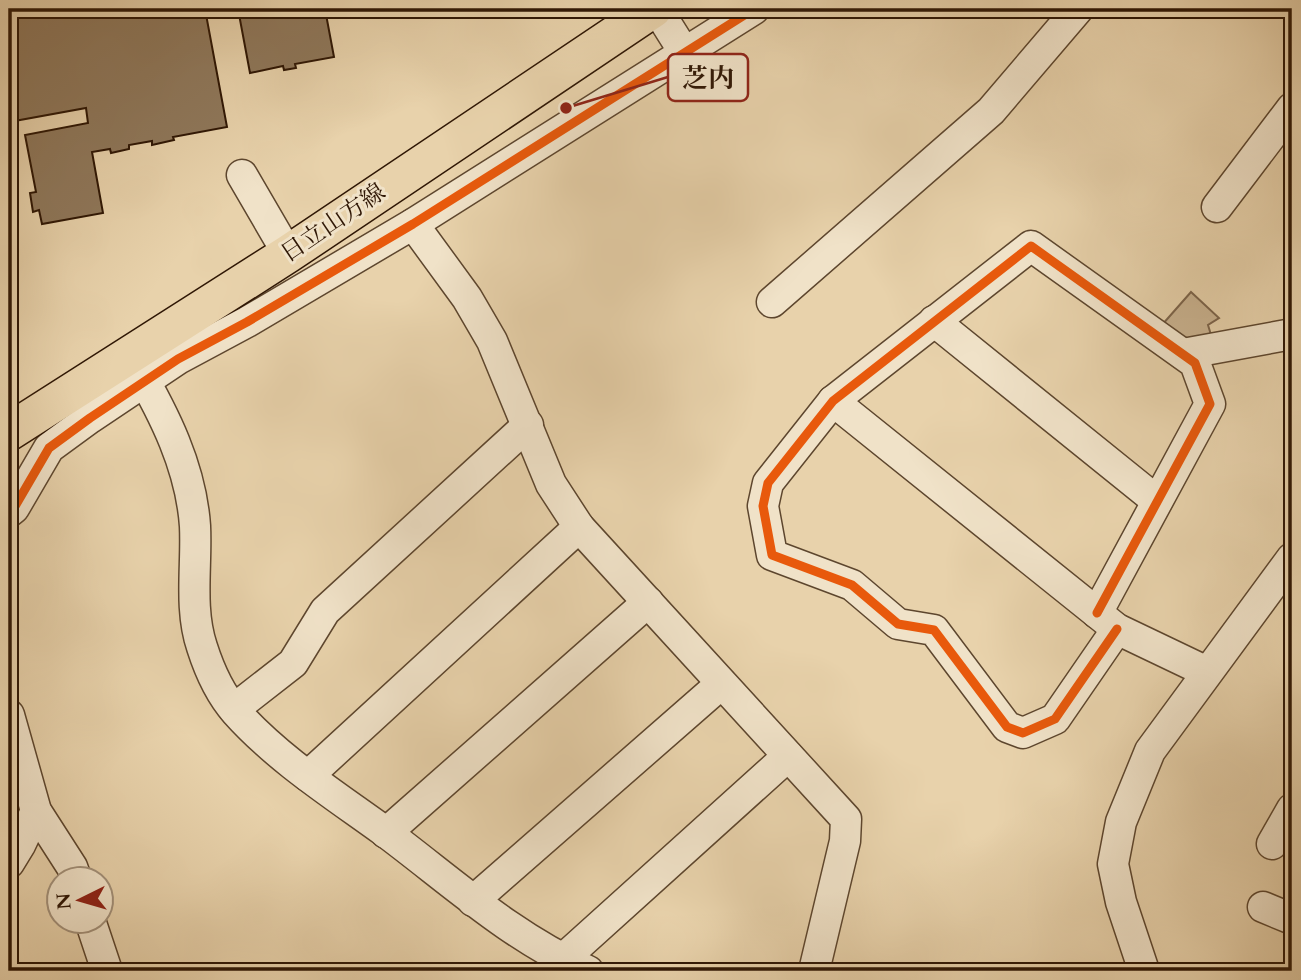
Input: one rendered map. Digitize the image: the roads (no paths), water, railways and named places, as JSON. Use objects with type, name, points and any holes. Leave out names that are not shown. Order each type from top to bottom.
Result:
[{"type":"main road","name":"日立山方線","points":[[9,432],[137,368],[288,254],[655,9]]},
{"type":"street","points":[[655,9],[684,52]]},
{"type":"street","points":[[11,517],[50,448],[137,368],[178,359],[247,321],[413,224],[754,9]]},
{"type":"street","points":[[772,302],[991,111],[1078,9]]},
{"type":"street","points":[[1217,207],[1292,108]]},
{"type":"street","points":[[242,175],[288,254]]},
{"type":"street","points":[[413,224],[467,298],[492,341],[551,484],[579,527],[846,819],[842,853],[814,971]]},
{"type":"street","points":[[1031,246],[1195,363],[1210,404],[1157,501],[1107,621],[1055,719],[1023,733],[1007,727],[934,630],[898,624],[852,585],[772,555],[763,506],[768,483],[833,401],[934,321],[1031,246]]},
{"type":"street","points":[[934,321],[1157,501]]},
{"type":"street","points":[[1182,354],[1292,334]]},
{"type":"street","points":[[137,368],[182,458],[189,483],[195,527],[197,622],[201,644],[212,674],[234,709],[308,776],[516,933],[575,965],[788,756]]},
{"type":"street","points":[[833,401],[1107,621],[1207,672]]},
{"type":"street","points":[[234,709],[293,663],[325,611],[528,425]]},
{"type":"street","points":[[308,776],[579,527]]},
{"type":"street","points":[[1144,971],[1121,902],[1113,864],[1121,822],[1150,751],[1292,558]]},
{"type":"street","points":[[386,833],[648,602]]},
{"type":"street","points":[[473,901],[721,684]]},
{"type":"street","points":[[9,715],[36,811],[70,864]]},
{"type":"street","points":[[1272,844],[1292,808]]},
{"type":"street","points":[[9,863],[36,811]]},
{"type":"street","points":[[1263,907],[1292,919]]},
{"type":"street","points":[[95,934],[107,971]]},
{"type":"place","name":"芝内","points":[[566,108]]}]
